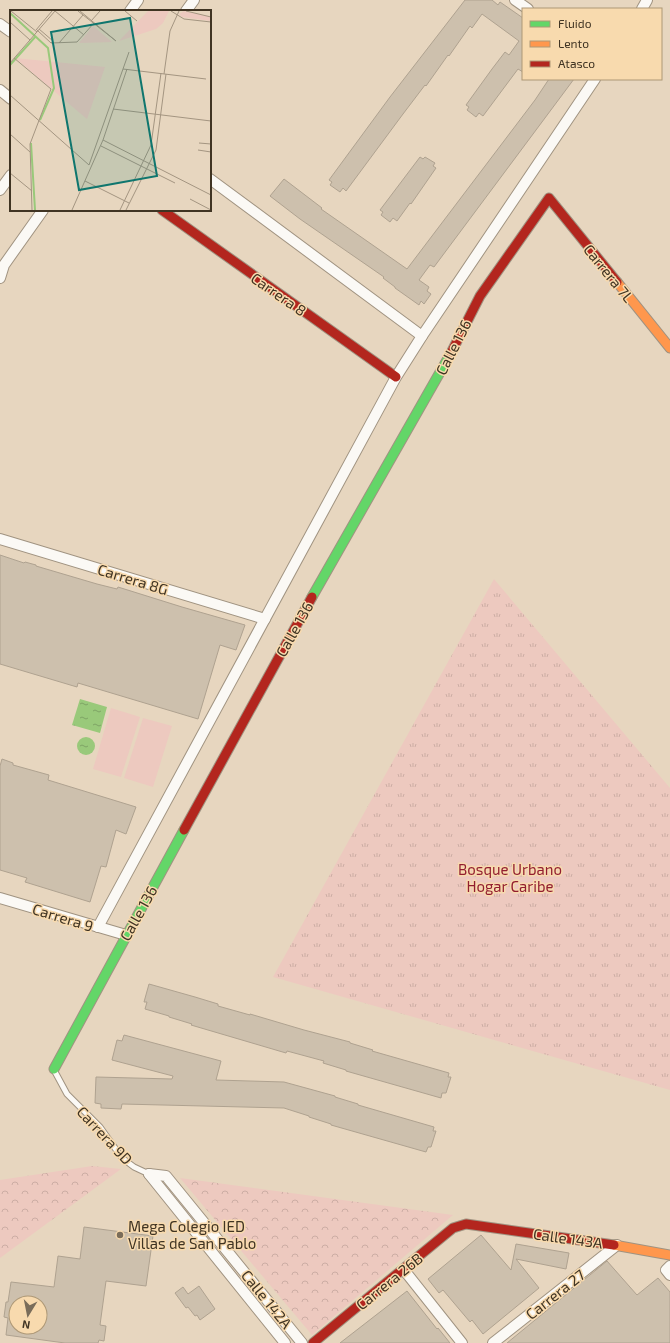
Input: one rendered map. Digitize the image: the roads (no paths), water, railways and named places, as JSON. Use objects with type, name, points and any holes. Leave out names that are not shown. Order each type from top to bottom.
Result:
[{"type":"street","points":[[131,10],[138,0]]},
{"type":"street","points":[[187,10],[194,0]]},
{"type":"street","points":[[516,0],[527,8]]},
{"type":"street","points":[[0,24],[10,31]]},
{"type":"street","name":"Calle 136","points":[[98,927],[396,377],[594,80]]},
{"type":"street","points":[[0,90],[10,98]]},
{"type":"street","points":[[0,190],[10,176]]},
{"type":"street","points":[[211,180],[422,336]]},
{"type":"street","name":"Calle 136","points":[[54,1069],[87,1013],[126,935],[294,628],[450,355],[480,296],[549,198]]},
{"type":"street","name":"Carrera 7L","points":[[549,198],[670,348]]},
{"type":"street","points":[[0,278],[4,265],[42,211]]},
{"type":"street","name":"Carrera 8","points":[[163,211],[396,377]]},
{"type":"street","name":"Carrera 8G","points":[[0,539],[265,619]]},
{"type":"street","name":"Carrera 9","points":[[0,898],[126,935]]},
{"type":"street","name":"Carrera 9D","points":[[149,1174],[285,1343]]},
{"type":"street","name":"Calle 142A","points":[[149,1174],[166,1176],[302,1343]]},
{"type":"street","name":"Calle 143A","points":[[466,1224],[617,1245],[670,1255]]},
{"type":"street","name":"Carrera 26B","points":[[313,1343],[404,1270],[453,1228],[466,1224]]},
{"type":"street","name":"Carrera 27","points":[[493,1343],[617,1245]]},
{"type":"street","points":[[670,1266],[666,1270],[670,1275]]},
{"type":"street","points":[[404,1270],[462,1343]]},
{"type":"lane","name":"Carrera 9D","points":[[54,1069],[67,1094],[100,1127],[122,1158],[134,1167],[149,1174]]},
{"type":"water","points":[[80,699],[107,707],[100,733],[72,725]]},
{"type":"water","points":[[82,737],[90,737],[95,742],[93,753],[90,755],[82,755],[77,750],[77,742]]},
{"type":"place","name":"Mega Colegio IED Villas de San Pablo","points":[[120,1235]]},
{"type":"park label","name":"Bosque Urbano Hogar Caribe","points":[[510,878]]}]
